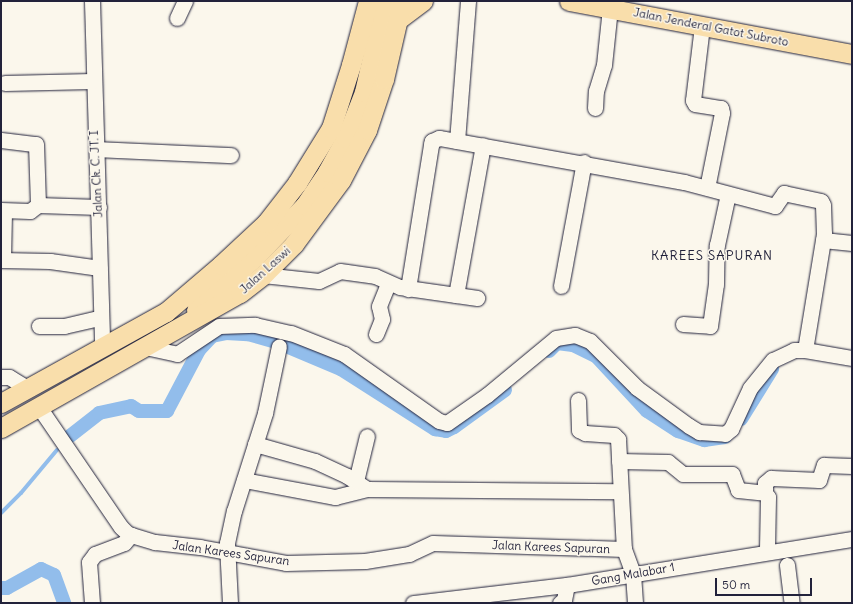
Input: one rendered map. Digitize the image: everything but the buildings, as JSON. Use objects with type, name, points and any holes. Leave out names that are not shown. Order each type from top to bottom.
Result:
[{"type":"main road","points":[[176,329],[235,274],[305,204],[327,172],[346,138],[364,92],[385,1]]},
{"type":"main road","name":"Jalan Laswi","points":[[1,428],[145,348],[270,275],[322,208],[355,155],[370,123],[399,20],[402,1]]},
{"type":"main road","points":[[399,20],[423,1]]},
{"type":"main road","name":"Jalan Jenderal Gatot Subroto","points":[[569,1],[852,54]]},
{"type":"main road","points":[[166,312],[221,266],[266,223],[304,172],[331,128],[365,5]]},
{"type":"main road","points":[[1,403],[235,274]]},
{"type":"street","name":"Jalan Ck. C. JT. I","points":[[92,1],[92,81],[97,149],[100,318],[102,347]]},
{"type":"street","points":[[177,18],[185,1]]},
{"type":"street","points":[[458,141],[468,1]]},
{"type":"street","points":[[595,108],[596,91],[604,65],[610,8]]},
{"type":"street","points":[[702,26],[693,100],[695,104],[721,108],[722,114],[707,188]]},
{"type":"street","points":[[5,83],[92,81]]},
{"type":"street","points":[[408,289],[432,141],[439,138],[584,162],[707,188],[775,206],[784,192],[821,201],[823,205],[823,240],[805,350]]},
{"type":"street","points":[[1,140],[36,144],[38,205]]},
{"type":"street","points":[[456,295],[483,146]]},
{"type":"street","points":[[97,149],[231,155]]},
{"type":"street","points":[[561,286],[584,162]]},
{"type":"street","points":[[683,324],[710,326],[716,284],[717,245],[728,194]]},
{"type":"street","points":[[99,207],[38,205],[32,210],[2,211],[2,260],[50,261],[100,268]]},
{"type":"street","points":[[823,240],[852,243]]},
{"type":"street","points":[[270,275],[319,281],[340,271],[375,276],[388,284],[408,289],[477,298]]},
{"type":"street","points":[[376,334],[382,319],[379,306],[388,284]]},
{"type":"street","points":[[38,326],[64,326],[100,318]]},
{"type":"street","points":[[145,348],[177,354],[219,326],[255,325],[291,333],[344,354],[439,421],[446,422],[487,395],[556,338],[575,335],[590,341],[637,388],[662,407],[699,432],[714,435],[725,434],[731,429],[750,388],[773,360],[794,350],[805,350],[852,358]]},
{"type":"street","points":[[230,603],[227,543],[232,518],[265,412],[279,346]]},
{"type":"street","points":[[1,377],[9,377],[27,388]]},
{"type":"street","points":[[578,400],[579,430],[585,433],[616,436],[619,461],[624,550]]},
{"type":"street","name":"Jalan Karees Sapuran","points":[[39,407],[121,527],[131,535],[155,542],[228,552],[267,561],[337,562],[392,557],[433,543],[624,550],[633,574],[634,603]]},
{"type":"street","points":[[361,485],[367,436]]},
{"type":"street","points":[[255,444],[314,461],[361,485],[620,491]]},
{"type":"street","points":[[619,461],[668,462],[683,474],[728,472],[735,476],[738,490],[765,494]]},
{"type":"street","points":[[767,551],[769,502],[765,494],[766,482],[771,478],[819,480],[824,465],[852,466]]},
{"type":"street","points":[[244,480],[323,496],[342,496],[361,485]]},
{"type":"street","points":[[92,603],[89,562],[95,554],[124,543],[131,535]]},
{"type":"street","name":"Gang Malabar 1","points":[[413,603],[567,585],[767,551],[852,539]]},
{"type":"street","points":[[786,565],[792,603]]},
{"type":"street","points":[[560,603],[564,600],[567,585]]},
{"type":"waterway","points":[[70,436],[99,413],[131,406],[139,411],[167,411],[199,350],[212,336],[226,333],[248,334],[279,343],[341,369],[435,429],[446,431],[454,427],[505,390]]},
{"type":"waterway","points":[[549,351],[557,343],[573,345],[596,356],[647,411],[678,431],[704,440],[725,437]]},
{"type":"waterway","points":[[741,419],[772,369]]},
{"type":"waterway","points":[[1,513],[21,493],[57,450]]},
{"type":"waterway","points":[[1,588],[7,588],[41,569],[54,575],[64,603]]},
{"type":"district","name":"KAREES SAPURAN","points":[[712,256]]}]
